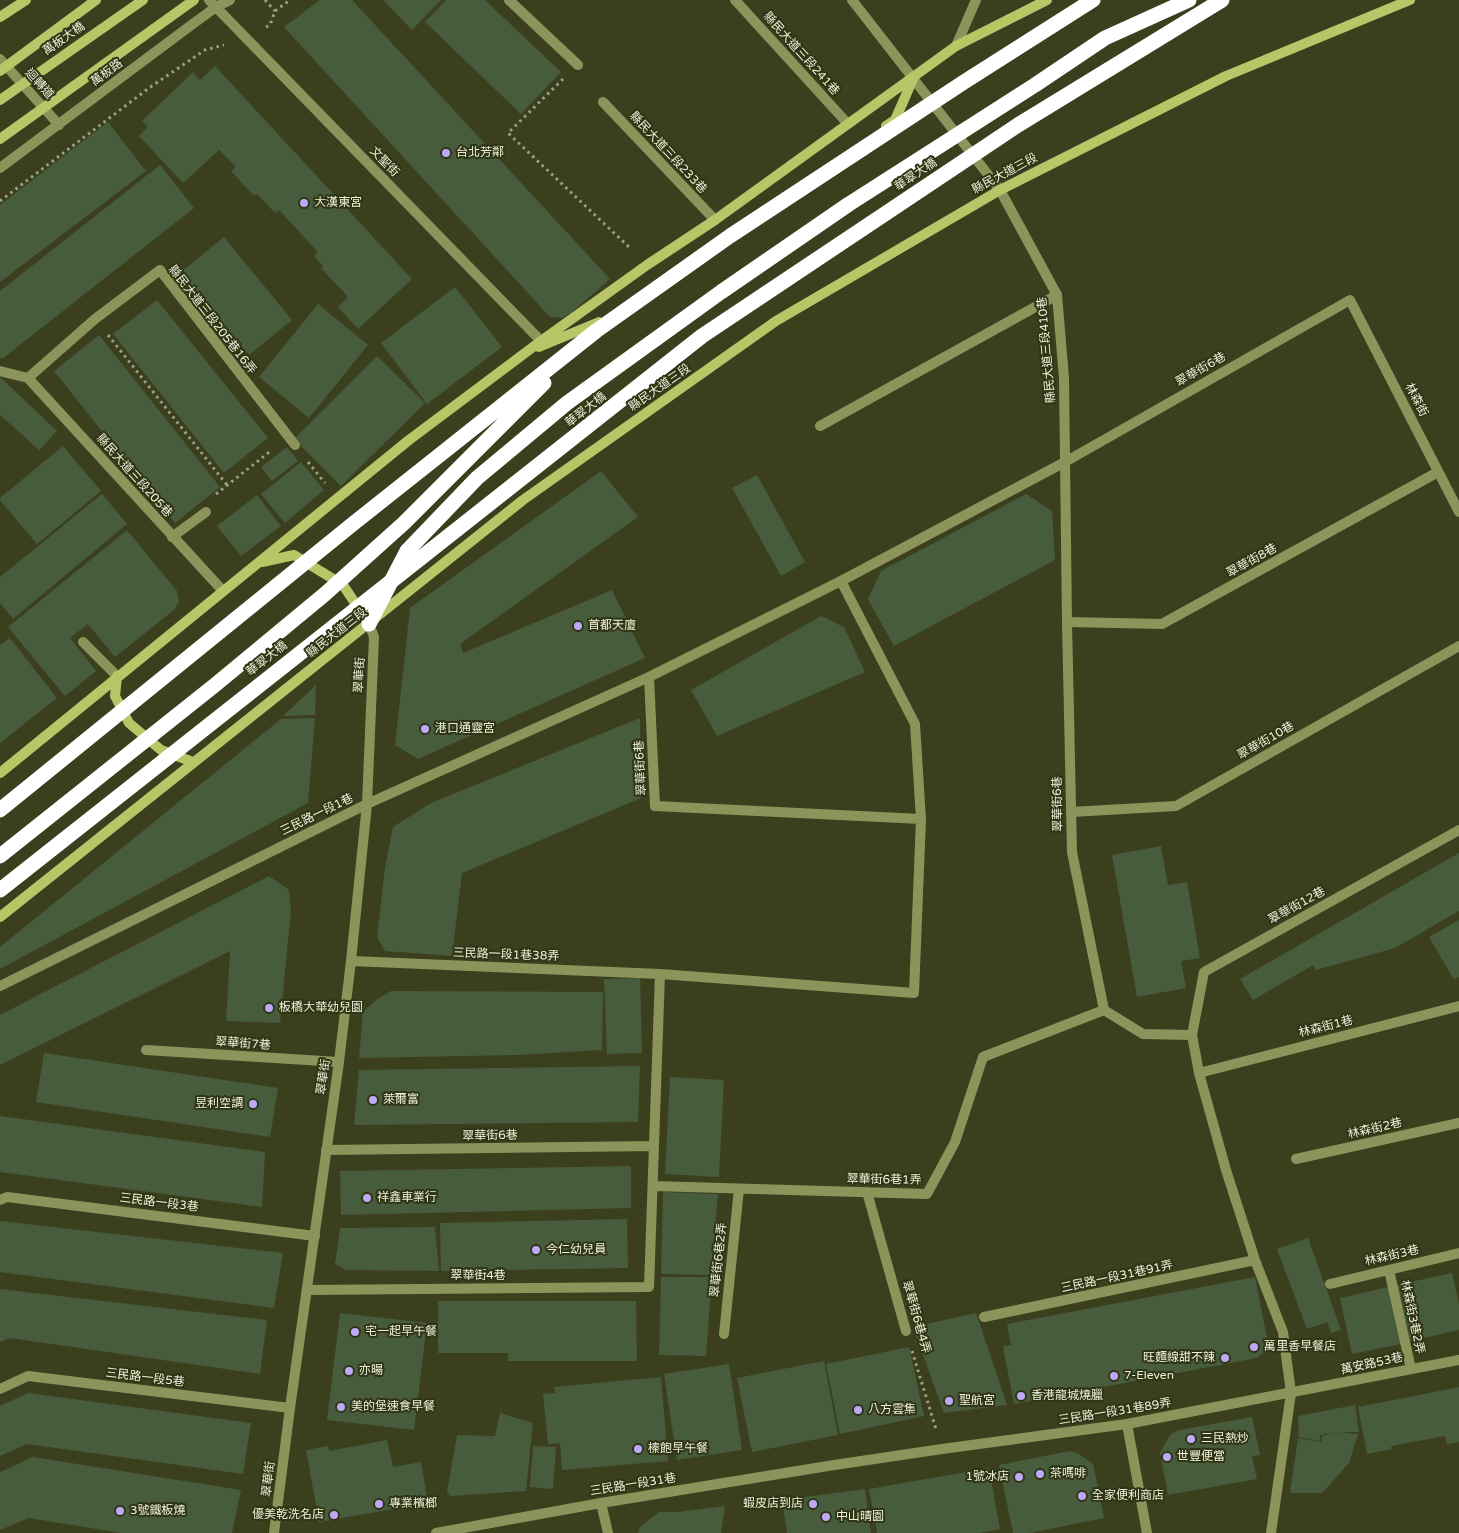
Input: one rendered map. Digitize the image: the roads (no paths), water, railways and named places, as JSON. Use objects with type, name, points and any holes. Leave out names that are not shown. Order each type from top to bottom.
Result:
[{"type":"highway","points":[[0,810],[362,516],[596,331],[730,236],[964,82],[1093,0]]},
{"type":"highway","points":[[369,624],[408,550],[477,478],[567,403],[721,292],[849,204],[1036,85],[1105,38],[1189,0]]},
{"type":"highway","name":"華翠大橋","points":[[0,890],[702,336],[1018,125],[1222,0]]},
{"type":"highway","points":[[0,856],[215,685],[325,594],[404,523],[596,331]]},
{"type":"street","points":[[0,17],[26,0]]},
{"type":"street","name":"萬板大橋","points":[[0,71],[96,0]]},
{"type":"street","name":"萬板大橋","points":[[0,100],[143,0]]},
{"type":"street","points":[[0,139],[194,0]]},
{"type":"street","name":"萬板路","points":[[0,168],[59,125],[213,4],[230,0]]},
{"type":"street","points":[[509,0],[578,65]]},
{"type":"street","name":"縣民大道三段241巷","points":[[735,0],[848,124]]},
{"type":"street","name":"縣民大道三段410巷","points":[[852,0],[1000,190],[1057,295],[1064,378],[1065,462]]},
{"type":"street","points":[[956,46],[976,0]]},
{"type":"street","points":[[2,768],[409,440],[541,341],[647,265],[715,220],[956,46],[1047,0]]},
{"type":"street","name":"縣民大道三段","points":[[0,917],[523,500],[776,322],[1000,190],[1226,76],[1410,0]]},
{"type":"street","name":"文聖街","points":[[213,4],[541,341]]},
{"type":"street","name":"迴轉道","points":[[0,59],[59,125]]},
{"type":"street","points":[[528,352],[596,325],[728,232],[895,120],[913,78]]},
{"type":"street","name":"縣民大道三段233巷","points":[[604,102],[715,220]]},
{"type":"street","name":"縣民大道三段205巷16弄","points":[[28,378],[95,319],[160,270],[291,441]]},
{"type":"street","points":[[820,426],[1057,295]]},
{"type":"street","name":"翠華街6巷","points":[[921,819],[655,806],[649,677],[841,581],[1065,462],[1350,300]]},
{"type":"street","name":"林森街","points":[[1350,300],[1459,512]]},
{"type":"street","points":[[0,371],[28,378]]},
{"type":"street","name":"縣民大道三段205巷","points":[[28,378],[223,591]]},
{"type":"street","name":"翠華街6巷","points":[[1065,462],[1072,852],[1104,1010]]},
{"type":"street","name":"翠華街8巷","points":[[1067,622],[1162,624],[1438,472]]},
{"type":"street","points":[[172,537],[206,512]]},
{"type":"street","points":[[259,562],[294,555],[343,585],[369,624]]},
{"type":"street","points":[[653,1186],[660,974],[914,993],[921,819],[915,724],[841,581]]},
{"type":"street","name":"翠華街","points":[[274,1533],[339,1062],[351,961],[366,804],[374,637],[369,624]]},
{"type":"street","points":[[83,642],[117,676]]},
{"type":"street","name":"翠華街10巷","points":[[1071,812],[1176,806],[1459,646]]},
{"type":"street","points":[[117,676],[115,696],[129,723],[161,750],[193,762]]},
{"type":"street","name":"三民路一段1巷","points":[[0,986],[366,804],[649,677]]},
{"type":"street","name":"翠華街12巷","points":[[1192,1035],[1204,972],[1459,830]]},
{"type":"street","name":"三民路一段1巷38弄","points":[[351,961],[660,974]]},
{"type":"street","name":"林森街1巷","points":[[1199,1073],[1459,1006]]},
{"type":"street","points":[[1104,1010],[1143,1034],[1192,1035],[1199,1073],[1226,1170],[1255,1260],[1283,1332],[1290,1393],[1271,1533]]},
{"type":"street","name":"翠華街6巷1弄","points":[[653,1186],[927,1194],[954,1142],[983,1057],[1104,1010]]},
{"type":"street","name":"翠華街7巷","points":[[146,1050],[339,1062]]},
{"type":"street","name":"林森街2巷","points":[[1296,1159],[1459,1123]]},
{"type":"street","name":"翠華街6巷","points":[[326,1150],[654,1146]]},
{"type":"street","name":"翠華街4巷","points":[[307,1290],[649,1287],[653,1186]]},
{"type":"street","name":"翠華街6巷2弄","points":[[724,1334],[739,1189]]},
{"type":"street","name":"翠華街6巷4弄","points":[[867,1192],[906,1331]]},
{"type":"street","name":"三民路一段3巷","points":[[0,1200],[7,1197],[315,1236]]},
{"type":"street","name":"林森街3巷","points":[[1330,1284],[1459,1254]]},
{"type":"street","name":"三民路一段31巷91弄","points":[[984,1317],[1255,1260]]},
{"type":"street","name":"林森街3巷2弄","points":[[1389,1270],[1411,1369]]},
{"type":"street","name":"萬安路53巷","points":[[1290,1393],[1459,1360]]},
{"type":"street","name":"三民路一段5巷","points":[[0,1389],[28,1376],[290,1408]]},
{"type":"street","name":"三民路一段31巷89弄","points":[[834,1465],[942,1448],[1127,1424],[1290,1393]]},
{"type":"street","points":[[1127,1424],[1147,1533]]},
{"type":"street","name":"三民路一段31巷","points":[[436,1533],[601,1502],[834,1465]]},
{"type":"street","points":[[601,1502],[608,1533]]},
{"type":"place","name":"台北芳鄰","points":[[446,153]]},
{"type":"place","name":"大漢東宮","points":[[304,203]]},
{"type":"place","name":"首都天廈","points":[[578,626]]},
{"type":"place","name":"港口通靈宮","points":[[425,729]]},
{"type":"place","name":"板橋大華幼兒園","points":[[269,1008]]},
{"type":"place","name":"萊爾富","points":[[373,1100]]},
{"type":"place","name":"昱利空調","points":[[253,1104]]},
{"type":"place","name":"祥鑫車業行","points":[[367,1198]]},
{"type":"place","name":"今仁幼兒員","points":[[536,1250]]},
{"type":"place","name":"宅一起早午餐","points":[[355,1332]]},
{"type":"place","name":"萬里香早餐店","points":[[1254,1347]]},
{"type":"place","name":"旺麵線甜不辣","points":[[1225,1358]]},
{"type":"place","name":"亦暘","points":[[349,1371]]},
{"type":"place","name":"7-Eleven","points":[[1114,1376]]},
{"type":"place","name":"香港龍城燒臘","points":[[1021,1396]]},
{"type":"place","name":"聖航宮","points":[[949,1401]]},
{"type":"place","name":"美的堡速食早餐","points":[[341,1407]]},
{"type":"place","name":"八方雲集","points":[[858,1410]]},
{"type":"place","name":"三民熱炒","points":[[1191,1439]]},
{"type":"place","name":"榛飽早午餐","points":[[638,1449]]},
{"type":"place","name":"世豐便當","points":[[1167,1457]]},
{"type":"place","name":"茶嗎啡","points":[[1040,1474]]},
{"type":"place","name":"1號冰店","points":[[1019,1477]]},
{"type":"place","name":"全家便利商店","points":[[1082,1496]]},
{"type":"place","name":"專業檳榔","points":[[379,1504]]},
{"type":"place","name":"蝦皮店到店","points":[[813,1504]]},
{"type":"place","name":"3號鐵板燒","points":[[120,1511]]},
{"type":"place","name":"優美乾洗名店","points":[[334,1515]]},
{"type":"place","name":"中山晴園","points":[[826,1517]]}]
